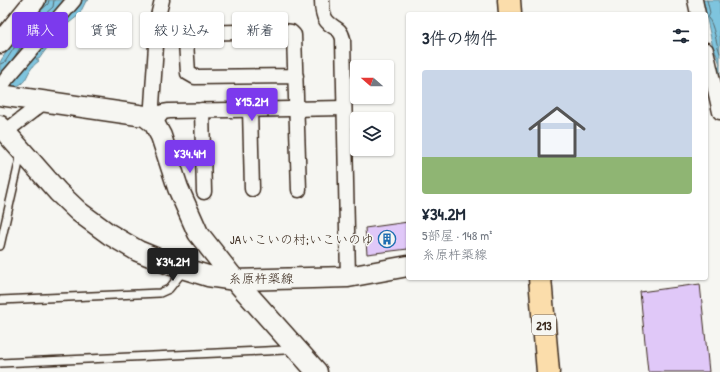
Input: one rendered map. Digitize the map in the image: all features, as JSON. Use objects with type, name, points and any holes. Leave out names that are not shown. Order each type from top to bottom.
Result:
[{"type":"highway","points":[[508,0],[510,12]]},
{"type":"highway","name":"213","points":[[540,280],[548,372]]},
{"type":"main road","points":[[0,43],[35,0]]},
{"type":"main road","points":[[0,96],[145,116],[154,123],[161,136],[178,188],[198,233],[235,280],[293,345],[310,369]]},
{"type":"main road","name":"糸原杵築線","points":[[3,129],[58,192],[79,212],[109,234],[138,251],[185,269],[208,276],[235,280],[348,277],[406,266]]},
{"type":"street","points":[[0,88],[74,0]]},
{"type":"street","points":[[154,123],[152,105],[158,16],[162,0]]},
{"type":"street","points":[[322,0],[323,12],[326,20],[341,32],[343,39],[348,277]]},
{"type":"street","points":[[694,0],[697,12]]},
{"type":"street","points":[[296,76],[195,77],[188,73],[186,42],[192,33],[284,31],[291,32],[294,35],[296,76],[299,190]]},
{"type":"street","points":[[708,59],[720,112]]},
{"type":"street","points":[[3,129],[44,102]]},
{"type":"street","points":[[154,123],[163,112],[169,110],[344,108]]},
{"type":"street","points":[[250,109],[252,189]]},
{"type":"street","points":[[202,110],[204,192]]},
{"type":"lane","points":[[0,246],[14,180],[22,152]]},
{"type":"lane","points":[[0,300],[160,293],[168,289],[185,269]]},
{"type":"lane","points":[[0,363],[285,350],[293,345]]},
{"type":"water","points":[[47,0],[89,0],[86,1],[80,12],[76,12],[76,17],[68,24],[68,12],[34,12]]},
{"type":"water","points":[[703,0],[720,0],[720,64],[712,43],[708,24],[708,12],[706,12]]},
{"type":"water","points":[[12,43],[12,48],[47,48],[39,59],[36,59],[39,61],[30,71],[26,79],[19,85],[3,88],[0,82],[0,62]]},
{"type":"water","points":[[720,64],[720,76],[718,68]]},
{"type":"building","name":"JAいこいの村;いこいのゆ","points":[[406,222],[406,249],[367,254],[365,228]]},
{"type":"building","points":[[700,284],[709,372],[648,372],[640,292]]},
{"type":"place","name":"JAいこいの村;いこいのゆ","points":[[387,239]]}]
